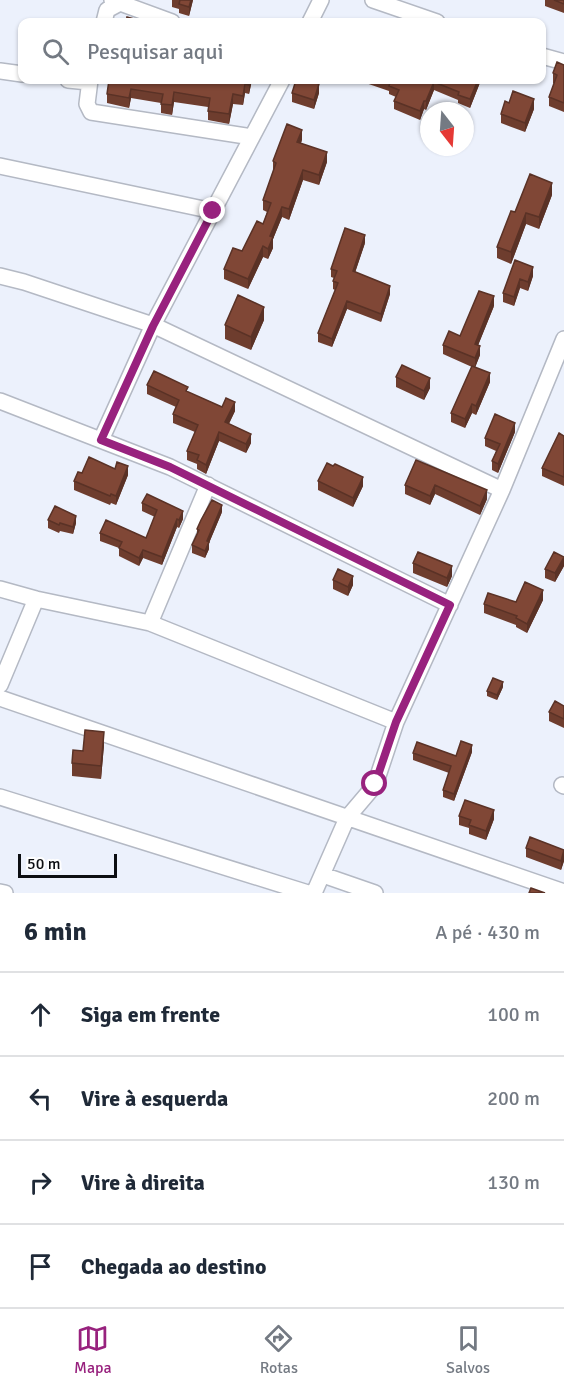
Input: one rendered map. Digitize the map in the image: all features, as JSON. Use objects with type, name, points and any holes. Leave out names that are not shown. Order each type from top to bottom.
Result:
[{"type":"street","points":[[312,18],[321,0]]},
{"type":"street","points":[[373,0],[425,18]]},
{"type":"street","points":[[105,18],[107,10],[118,1],[162,18]]},
{"type":"street","points":[[546,57],[564,62]]},
{"type":"street","points":[[0,71],[18,73]]},
{"type":"street","points":[[90,84],[87,104],[91,111],[252,137]]},
{"type":"street","points":[[101,440],[153,326],[280,84]]},
{"type":"street","points":[[0,166],[213,211]]},
{"type":"street","points":[[0,276],[153,326],[502,490]]},
{"type":"street","points":[[314,893],[347,818],[375,784],[396,722],[502,490],[564,339]]},
{"type":"street","points":[[0,401],[170,467],[450,605]]},
{"type":"street","points":[[150,622],[207,485]]},
{"type":"street","points":[[0,589],[36,599],[150,622],[396,722]]},
{"type":"street","points":[[0,685],[36,599]]},
{"type":"street","points":[[0,699],[564,892]]},
{"type":"street","points":[[0,797],[308,893]]},
{"type":"street","points":[[323,875],[375,893]]},
{"type":"street","points":[[0,892],[5,893]]},
{"type":"building","points":[[180,0],[191,0],[189,7],[179,4]]},
{"type":"building","points":[[557,62],[564,65],[564,103],[549,97],[557,75],[553,73]]},
{"type":"building","points":[[108,84],[245,84],[243,96],[233,94],[229,114],[208,111],[210,98],[174,92],[172,105],[161,104],[163,94],[131,89],[129,98],[107,94]]},
{"type":"building","points":[[295,84],[319,84],[314,100],[292,93]]},
{"type":"building","points":[[390,84],[433,84],[426,101],[420,102],[420,111],[394,101],[399,90],[389,86]]},
{"type":"building","points":[[439,84],[476,84],[470,99],[458,95],[459,92]]},
{"type":"building","points":[[513,91],[534,99],[525,123],[501,114],[505,101],[509,103]]},
{"type":"building","points":[[287,124],[302,130],[297,142],[327,152],[319,175],[303,170],[289,209],[282,207],[270,236],[273,237],[268,249],[263,246],[248,279],[224,269],[233,248],[242,251],[257,221],[263,224],[271,203],[263,200],[276,163],[273,161]]},
{"type":"building","points":[[530,174],[552,183],[539,217],[526,213],[511,252],[497,247],[511,211],[515,212]]},
{"type":"building","points":[[345,228],[365,235],[353,271],[390,286],[381,314],[347,301],[332,339],[318,333],[338,283],[333,281],[337,271],[331,269]]},
{"type":"building","points":[[515,260],[533,267],[528,282],[520,279],[514,297],[503,293]]},
{"type":"building","points":[[479,291],[494,296],[475,344],[480,346],[475,358],[443,345],[449,331],[460,336]]},
{"type":"building","points":[[238,295],[264,307],[251,337],[225,325]]},
{"type":"building","points":[[402,365],[430,378],[424,391],[396,377]]},
{"type":"building","points":[[472,366],[490,373],[476,406],[472,404],[465,419],[451,413]]},
{"type":"building","points":[[154,371],[188,387],[186,391],[222,407],[226,398],[235,402],[225,422],[251,434],[246,444],[219,432],[206,465],[197,460],[199,455],[187,451],[198,425],[173,414],[179,400],[147,385]]},
{"type":"building","points":[[495,414],[515,423],[498,464],[492,461],[500,444],[485,438]]},
{"type":"building","points":[[559,433],[564,436],[564,477],[542,468]]},
{"type":"building","points":[[89,457],[115,469],[117,462],[128,466],[116,496],[111,494],[110,496],[74,481],[78,472],[82,473]]},
{"type":"building","points":[[416,460],[487,490],[480,506],[435,485],[430,496],[405,485]]},
{"type":"building","points":[[327,463],[333,466],[335,464],[363,477],[353,498],[318,481]]},
{"type":"building","points":[[147,494],[183,511],[179,520],[177,519],[162,557],[143,550],[139,558],[119,548],[122,542],[100,533],[106,520],[146,538],[157,510],[142,503]]},
{"type":"building","points":[[212,500],[222,505],[205,551],[192,545],[201,520]]},
{"type":"building","points":[[55,506],[76,516],[73,527],[60,523],[59,525],[48,520]]},
{"type":"building","points":[[418,552],[452,566],[447,578],[413,563]]},
{"type":"building","points":[[554,552],[564,557],[555,573],[545,569]]},
{"type":"building","points":[[338,569],[353,576],[348,587],[333,580]]},
{"type":"building","points":[[525,582],[543,590],[527,624],[516,618],[517,616],[484,604],[488,593],[516,602]]},
{"type":"building","points":[[493,678],[503,682],[497,695],[487,691]]},
{"type":"building","points":[[555,701],[564,706],[564,719],[549,712]]},
{"type":"building","points":[[85,730],[104,732],[101,766],[72,763],[73,750],[83,751]]},
{"type":"building","points":[[461,741],[472,745],[454,794],[443,790],[451,766],[413,753],[417,742],[456,756]]},
{"type":"building","points":[[465,800],[494,810],[486,831],[469,825],[471,820],[459,816]]},
{"type":"building","points":[[530,837],[564,850],[561,861],[526,848]]},
{"type":"building","points":[[531,888],[545,893],[529,893]]},
{"type":"route","points":[[213,211],[153,326],[101,440],[170,467],[450,605],[396,722],[375,784]]}]
